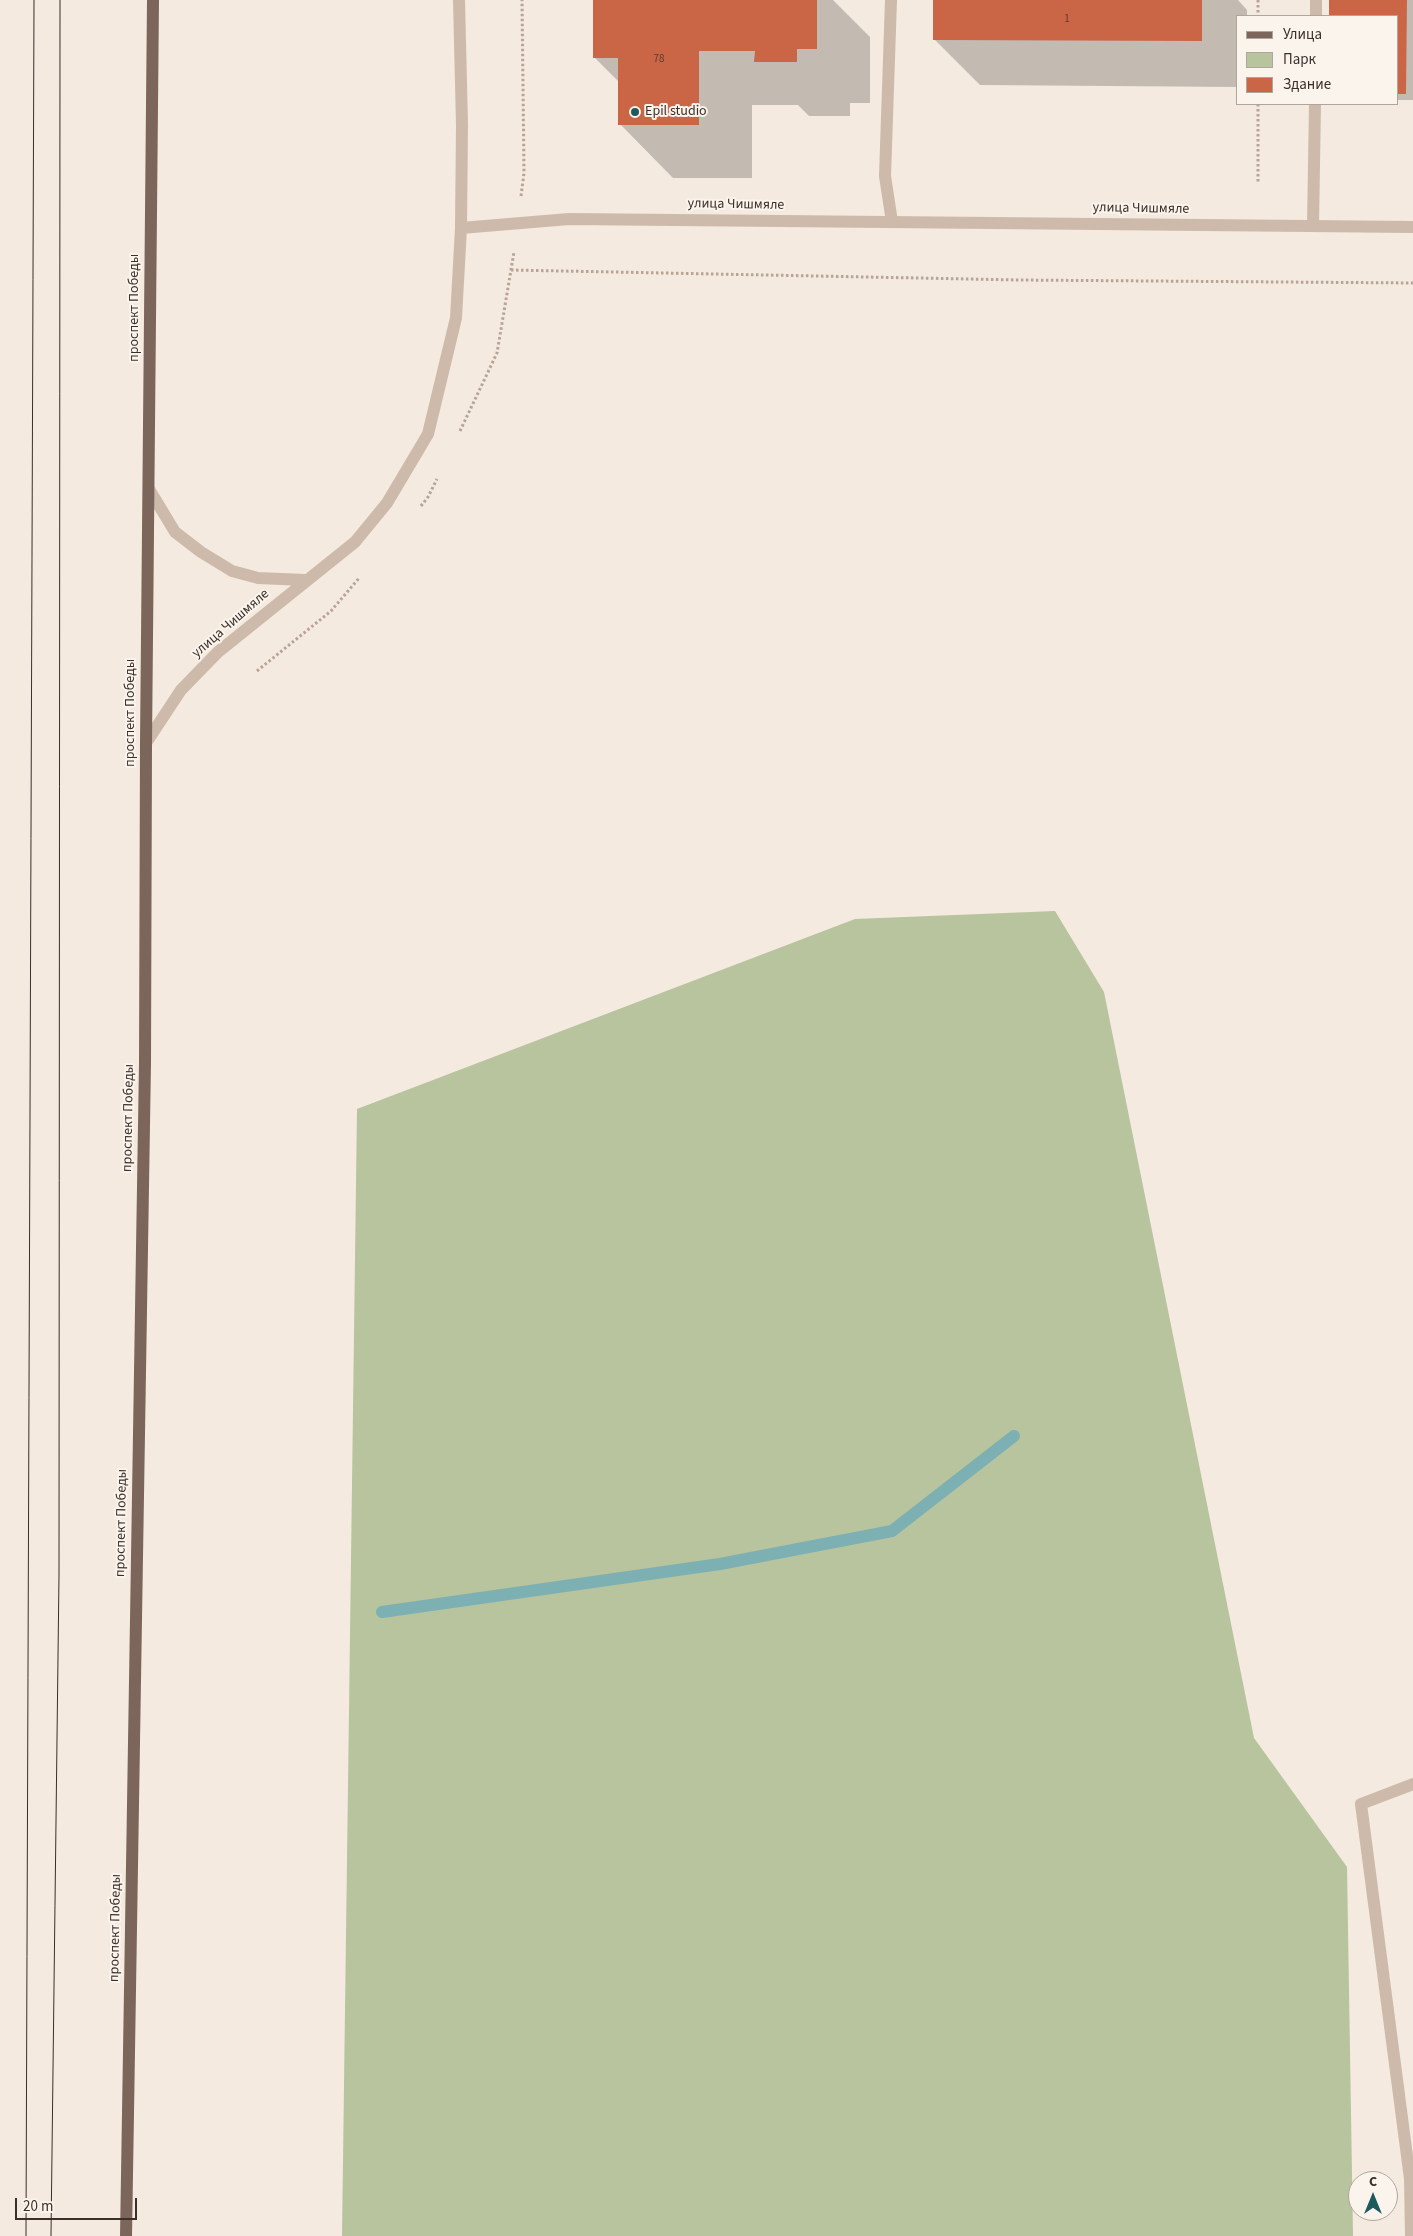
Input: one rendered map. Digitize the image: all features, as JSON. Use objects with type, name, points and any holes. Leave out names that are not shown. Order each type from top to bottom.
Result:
[{"type":"main road","name":"проспект Победы","points":[[126,2236],[145,1083],[146,743],[153,0]]},
{"type":"street","points":[[459,0],[462,126],[461,228]]},
{"type":"street","points":[[891,0],[885,176],[892,222]]},
{"type":"street","points":[[1316,0],[1316,15]]},
{"type":"street","points":[[1313,226],[1315,105]]},
{"type":"street","name":"улица Чишмяле","points":[[146,743],[181,690],[218,652],[360,536],[387,503],[428,434],[456,318],[461,228],[569,219],[1413,227]]},
{"type":"street","name":"улица Чишмяле","points":[[149,489],[174,532],[232,572],[258,578],[306,580]]},
{"type":"street","points":[[1411,2236],[1410,2179],[1361,1804],[1413,1784]]},
{"type":"path","points":[[1258,0],[1258,15]]},
{"type":"path","points":[[1258,105],[1258,182]]},
{"type":"path","points":[[511,270],[1009,280],[1413,283]]},
{"type":"green space","points":[[1055,911],[1104,992],[1254,1738],[1347,1867],[1352,2171],[1348,2171],[1348,2221],[1353,2221],[1353,2236],[342,2236],[357,1109],[855,919]]},
{"type":"building","points":[[593,0],[817,0],[817,49],[797,49],[797,62],[754,62],[755,51],[699,51],[699,125],[618,125],[618,58],[593,58]]},
{"type":"building","points":[[933,0],[1202,0],[1202,41],[933,40]]},
{"type":"building","points":[[1329,0],[1407,0],[1406,94],[1398,94],[1398,15],[1329,15]]},
{"type":"waterway","points":[[382,1612],[720,1564],[892,1531],[1014,1436]]},
{"type":"tram line","points":[[26,2236],[34,0]]},
{"type":"tram line","points":[[51,2236],[59,1574],[60,0]]},
{"type":"place","name":"Epil studio","points":[[635,112]]}]
